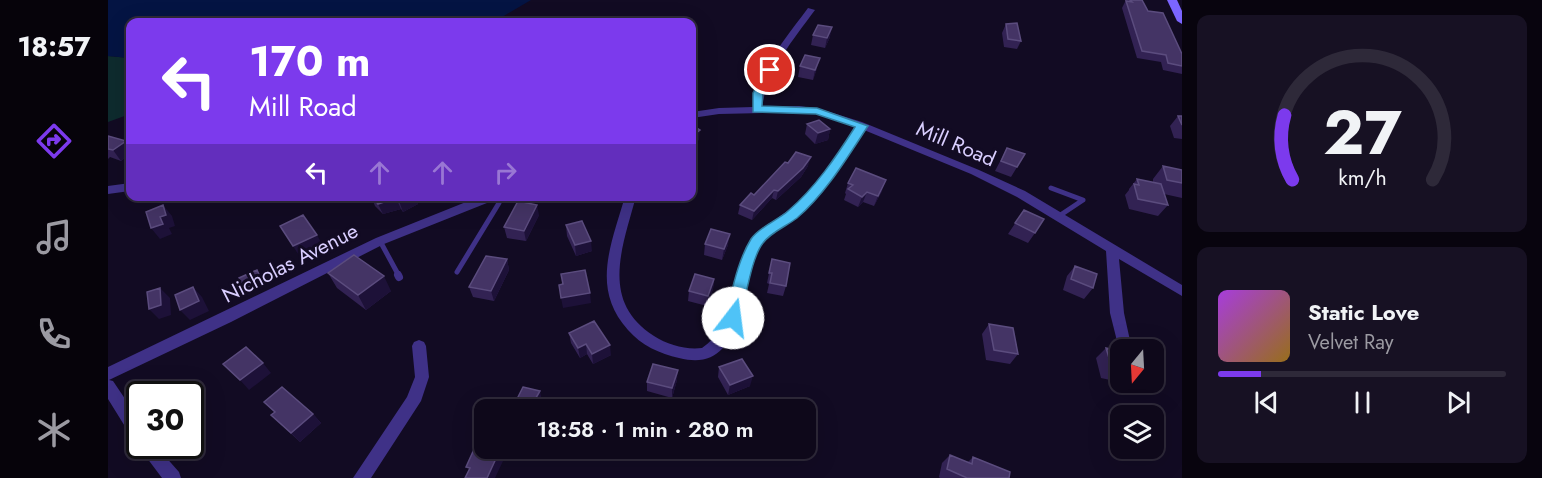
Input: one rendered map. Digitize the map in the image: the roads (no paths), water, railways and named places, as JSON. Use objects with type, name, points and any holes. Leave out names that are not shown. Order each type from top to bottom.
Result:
[{"type":"main road","points":[[1172,0],[1182,21]]},
{"type":"street","points":[[757,109],[758,93],[764,81],[791,36],[811,10]]},
{"type":"street","name":"Mill Road","points":[[696,115],[757,109],[817,111],[862,126],[975,172],[1059,216],[1182,291]]},
{"type":"street","points":[[630,201],[614,255],[615,294],[623,315],[638,333],[657,346],[685,354],[704,354],[718,342],[733,318],[749,260],[758,240],[793,214],[814,192],[840,160],[862,126]]},
{"type":"street","points":[[108,190],[126,188]]},
{"type":"street","name":"Nicholas Avenue","points":[[108,374],[380,241],[482,201]]},
{"type":"street","points":[[1112,250],[1117,313],[1123,339]]},
{"type":"street","points":[[361,478],[413,401],[422,377],[419,346]]},
{"type":"street","points":[[108,387],[126,415]]},
{"type":"street","points":[[157,459],[173,478]]},
{"type":"lane","points":[[1051,188],[1083,200],[1059,216]]},
{"type":"lane","points":[[458,272],[499,203],[498,201]]},
{"type":"lane","points":[[380,241],[399,277]]}]
